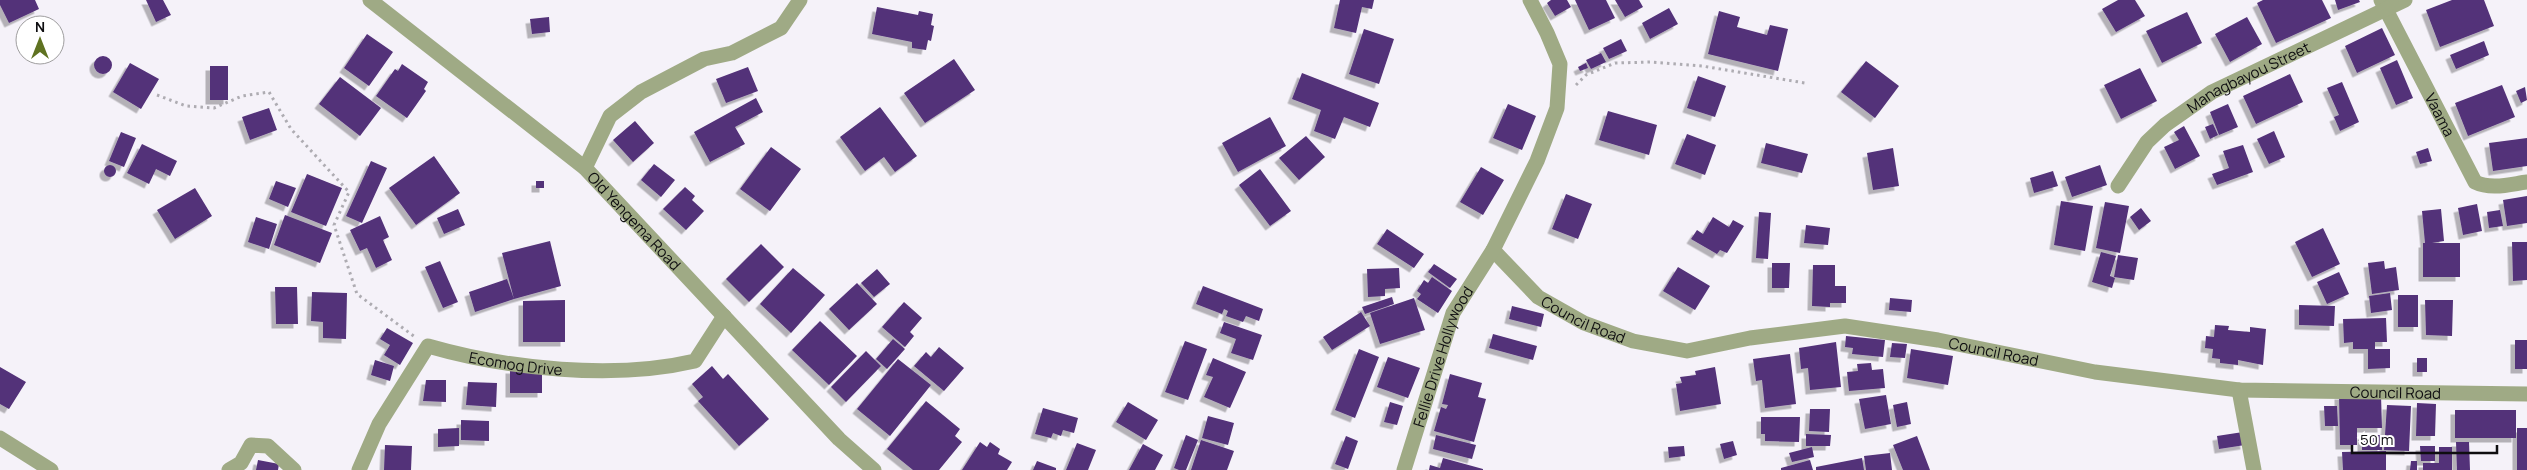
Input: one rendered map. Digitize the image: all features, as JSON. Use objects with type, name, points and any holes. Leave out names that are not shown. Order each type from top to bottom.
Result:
[{"type":"street","name":"Old Yengema Road","points":[[370,0],[585,168],[839,439],[874,470]]},
{"type":"street","points":[[585,168],[610,116],[641,92],[704,59],[732,53],[781,28],[800,0]]},
{"type":"street","name":"Fellie Drive Hollywood","points":[[1404,470],[1453,313],[1494,250],[1537,161],[1557,108],[1560,64],[1530,0]]},
{"type":"street","name":"Managbayou Street","points":[[2118,186],[2147,142],[2190,106],[2241,77],[2383,5],[2405,0]]},
{"type":"street","name":"Vaama","points":[[2383,5],[2476,182],[2482,186],[2527,182]]},
{"type":"street","name":"Council Road","points":[[1494,250],[1538,297],[1584,323],[1633,340],[1687,351],[1750,338],[1846,326],[1938,340],[2095,372],[2239,390],[2527,394]]},
{"type":"street","name":"Ecomog Drive","points":[[428,346],[464,356],[579,369],[665,368],[695,361],[724,316]]},
{"type":"street","points":[[359,470],[379,424],[428,346]]},
{"type":"street","points":[[2239,390],[2254,470]]},
{"type":"street","points":[[0,438],[51,470]]},
{"type":"street","points":[[229,470],[241,463],[251,444],[268,446],[294,470]]},
{"type":"path","points":[[1557,108],[1586,74],[1615,63],[1652,62],[1702,66],[1805,82]]},
{"type":"path","points":[[157,95],[186,106],[214,108],[242,96],[269,92],[291,129],[349,192],[334,225],[357,294],[428,346]]},
{"type":"building","points":[[0,0],[35,0],[39,9],[26,15],[15,15],[15,20],[9,23],[0,5]]},
{"type":"building","points":[[146,0],[163,0],[171,15],[156,22]]},
{"type":"building","points":[[1340,0],[1374,0],[1372,9],[1362,7],[1356,33],[1334,28]]},
{"type":"building","points":[[1551,0],[1567,0],[1571,7],[1555,16],[1547,3]]},
{"type":"building","points":[[1575,0],[1606,0],[1615,18],[1589,30]]},
{"type":"building","points":[[1615,0],[1639,0],[1643,7],[1625,17]]},
{"type":"building","points":[[2118,0],[2135,0],[2145,16],[2116,32],[2102,9]]},
{"type":"building","points":[[2263,0],[2322,0],[2331,18],[2276,43],[2257,3]]},
{"type":"building","points":[[2335,0],[2359,0],[2360,2],[2338,10]]},
{"type":"building","points":[[2452,0],[2484,0],[2494,26],[2440,47],[2426,10]]},
{"type":"building","points":[[877,7],[918,15],[919,11],[933,14],[931,25],[934,26],[931,41],[928,40],[926,50],[912,48],[912,42],[872,34]]},
{"type":"building","points":[[1669,8],[1678,24],[1650,39],[1642,23]]},
{"type":"building","points":[[1719,11],[1740,17],[1737,27],[1767,35],[1770,25],[1788,29],[1778,71],[1708,54]]},
{"type":"building","points":[[2187,12],[2202,43],[2162,63],[2146,31]]},
{"type":"building","points":[[549,17],[550,32],[532,34],[530,19]]},
{"type":"building","points":[[2247,17],[2262,44],[2230,62],[2215,34]]},
{"type":"building","points":[[2382,28],[2395,55],[2357,73],[2345,46]]},
{"type":"building","points":[[1364,29],[1394,39],[1379,84],[1349,74]]},
{"type":"building","points":[[367,34],[393,52],[369,86],[344,68]]},
{"type":"building","points":[[1621,39],[1627,51],[1609,59],[1603,48]]},
{"type":"building","points":[[2484,41],[2489,55],[2456,69],[2450,55]]},
{"type":"building","points":[[1601,53],[1606,62],[1591,69],[1586,60]]},
{"type":"building","points":[[103,56],[109,59],[112,65],[109,71],[103,74],[97,71],[94,65],[97,59]]},
{"type":"building","points":[[954,59],[975,90],[925,123],[904,93]]},
{"type":"building","points":[[2397,60],[2413,98],[2396,105],[2380,68]]},
{"type":"building","points":[[1866,61],[1899,86],[1875,118],[1841,92]]},
{"type":"building","points":[[130,63],[159,79],[141,109],[113,92]]},
{"type":"building","points":[[1586,63],[1588,68],[1580,71],[1578,67]]},
{"type":"building","points":[[402,64],[428,82],[424,89],[426,91],[407,118],[376,96],[395,69],[398,71]]},
{"type":"building","points":[[210,66],[228,66],[228,100],[210,100]]},
{"type":"building","points":[[748,67],[758,91],[726,103],[716,79]]},
{"type":"building","points":[[2140,68],[2157,101],[2121,119],[2104,85]]},
{"type":"building","points":[[1302,73],[1379,103],[1370,127],[1344,117],[1335,139],[1314,131],[1321,110],[1292,99]]},
{"type":"building","points":[[2290,74],[2303,102],[2256,124],[2243,96]]},
{"type":"building","points":[[1698,76],[1726,86],[1715,117],[1687,108]]},
{"type":"building","points":[[340,77],[381,108],[360,136],[319,104]]},
{"type":"building","points":[[2342,82],[2359,122],[2340,131],[2334,117],[2339,115],[2327,88]]},
{"type":"building","points":[[2502,85],[2515,117],[2468,136],[2455,103]]},
{"type":"building","points":[[2525,87],[2527,100],[2521,103],[2516,91]]},
{"type":"building","points":[[756,98],[763,112],[735,127],[745,144],[710,162],[694,132]]},
{"type":"building","points":[[1508,104],[1536,116],[1522,150],[1493,138]]},
{"type":"building","points":[[2228,104],[2238,127],[2219,135],[2210,112]]},
{"type":"building","points":[[880,107],[917,156],[895,172],[884,157],[865,171],[840,137]]},
{"type":"building","points":[[269,108],[277,130],[250,140],[242,117]]},
{"type":"building","points":[[1608,111],[1657,125],[1649,155],[1599,140]]},
{"type":"building","points":[[1270,117],[1286,146],[1238,172],[1222,143]]},
{"type":"building","points":[[635,121],[654,143],[633,162],[613,140]]},
{"type":"building","points":[[2213,124],[2218,135],[2210,139],[2205,127]]},
{"type":"building","points":[[2184,126],[2200,156],[2175,169],[2164,147],[2179,140],[2174,132]]},
{"type":"building","points":[[2274,131],[2285,157],[2269,164],[2257,139]]},
{"type":"building","points":[[121,132],[136,138],[124,167],[109,161]]},
{"type":"building","points":[[1687,134],[1716,145],[1705,175],[1675,164]]},
{"type":"building","points":[[1306,136],[1325,157],[1299,180],[1279,158]]},
{"type":"building","points":[[2527,138],[2527,166],[2493,171],[2489,143]]},
{"type":"building","points":[[1766,143],[1808,154],[1802,173],[1761,163]]},
{"type":"building","points":[[142,144],[177,161],[170,176],[156,169],[149,184],[127,173]]},
{"type":"building","points":[[2243,145],[2253,172],[2217,185],[2212,174],[2229,168],[2223,151]]},
{"type":"building","points":[[771,147],[801,169],[770,211],[740,189]]},
{"type":"building","points":[[1893,148],[1899,186],[1873,190],[1867,153]]},
{"type":"building","points":[[2428,148],[2432,161],[2420,164],[2416,152]]},
{"type":"building","points":[[434,156],[460,193],[416,225],[389,188]]},
{"type":"building","points":[[371,161],[387,168],[362,223],[346,216]]},
{"type":"building","points":[[654,164],[675,180],[661,197],[641,180]]},
{"type":"building","points":[[108,165],[112,165],[116,171],[112,177],[108,177],[104,173],[104,169]]},
{"type":"building","points":[[2100,165],[2107,185],[2072,197],[2065,177]]},
{"type":"building","points":[[1481,167],[1504,180],[1483,215],[1460,202]]},
{"type":"building","points":[[1260,169],[1291,211],[1270,226],[1239,185]]},
{"type":"building","points":[[2053,171],[2058,186],[2034,193],[2030,178]]},
{"type":"building","points":[[307,174],[342,188],[326,226],[291,212]]},
{"type":"building","points":[[276,181],[296,188],[288,207],[269,199]]},
{"type":"building","points":[[536,181],[544,181],[544,188],[536,188]]},
{"type":"building","points":[[685,187],[695,196],[692,200],[704,211],[686,230],[663,209]]},
{"type":"building","points":[[195,188],[212,216],[175,239],[157,210]]},
{"type":"building","points":[[1566,194],[1592,204],[1578,239],[1552,229]]},
{"type":"building","points":[[2527,196],[2527,223],[2507,226],[2503,200]]},
{"type":"building","points":[[2061,201],[2093,206],[2085,251],[2054,245]]},
{"type":"building","points":[[2105,202],[2129,206],[2120,253],[2096,248]]},
{"type":"building","points":[[2477,204],[2482,231],[2463,235],[2458,208]]},
{"type":"building","points":[[2141,208],[2151,221],[2139,230],[2130,217]]},
{"type":"building","points":[[458,209],[465,225],[444,234],[437,218]]},
{"type":"building","points":[[2441,209],[2444,241],[2432,243],[2460,243],[2460,277],[2423,277],[2423,243],[2425,243],[2422,211]]},
{"type":"building","points":[[2500,210],[2503,226],[2489,228],[2487,212]]},
{"type":"building","points":[[1759,212],[1771,213],[1768,259],[1756,258]]},
{"type":"building","points":[[285,215],[332,233],[320,263],[274,245]]},
{"type":"building","points":[[380,216],[389,237],[383,240],[392,260],[376,268],[367,248],[360,251],[350,230]]},
{"type":"building","points":[[256,217],[277,224],[269,249],[248,242]]},
{"type":"building","points":[[1713,217],[1729,227],[1733,220],[1744,226],[1727,253],[1720,250],[1717,254],[1691,239],[1697,230],[1703,234]]},
{"type":"building","points":[[1806,225],[1830,228],[1828,245],[1804,243]]},
{"type":"building","points":[[2323,228],[2340,264],[2312,277],[2295,242]]},
{"type":"building","points":[[1387,229],[1424,254],[1414,268],[1377,244]]},
{"type":"building","points":[[550,241],[561,286],[514,299],[502,253]]},
{"type":"building","points":[[2512,242],[2527,242],[2527,280],[2513,281]]},
{"type":"building","points":[[761,244],[784,267],[749,302],[726,279]]},
{"type":"building","points":[[2101,252],[2116,256],[2110,276],[2115,278],[2112,288],[2092,282]]},
{"type":"building","points":[[2118,255],[2138,258],[2134,280],[2114,277]]},
{"type":"building","points":[[440,261],[458,302],[443,308],[425,267]]},
{"type":"building","points":[[2384,261],[2385,269],[2396,267],[2399,290],[2372,294],[2368,263]]},
{"type":"building","points":[[1772,263],[1790,263],[1789,288],[1772,288]]},
{"type":"building","points":[[1434,264],[1457,279],[1450,288],[1428,272]]},
{"type":"building","points":[[1813,265],[1835,265],[1835,286],[1846,286],[1846,303],[1830,303],[1830,307],[1812,306]]},
{"type":"building","points":[[1678,267],[1710,286],[1695,310],[1663,291]]},
{"type":"building","points":[[793,268],[825,295],[791,333],[760,304]]},
{"type":"building","points":[[1399,268],[1400,288],[1385,289],[1385,296],[1368,297],[1367,269]]},
{"type":"building","points":[[877,269],[890,284],[874,297],[861,283]]},
{"type":"building","points":[[2339,272],[2349,294],[2327,304],[2317,282]]},
{"type":"building","points":[[1432,277],[1452,291],[1438,313],[1417,299],[1421,294],[1417,291],[1424,280],[1428,283]]},
{"type":"building","points":[[507,279],[514,299],[475,312],[469,292]]},
{"type":"building","points":[[857,283],[877,304],[849,330],[829,309]]},
{"type":"building","points":[[1203,286],[1263,309],[1259,321],[1246,316],[1243,322],[1226,316],[1228,311],[1224,309],[1222,314],[1196,304]]},
{"type":"building","points":[[275,287],[297,287],[298,324],[276,324]]},
{"type":"building","points":[[312,292],[347,293],[346,339],[323,338],[323,322],[311,321]]},
{"type":"building","points":[[2390,293],[2392,310],[2371,313],[2369,296]]},
{"type":"building","points":[[2398,295],[2418,295],[2418,327],[2398,327]]},
{"type":"building","points":[[1392,297],[1394,304],[1365,314],[1362,307]]},
{"type":"building","points":[[1414,298],[1425,330],[1380,344],[1370,313]]},
{"type":"building","points":[[1890,298],[1912,300],[1911,312],[1889,310]]},
{"type":"building","points":[[565,300],[565,342],[523,342],[523,301]]},
{"type":"building","points":[[2425,300],[2453,300],[2452,336],[2426,335]]},
{"type":"building","points":[[904,302],[922,318],[910,332],[914,336],[905,347],[882,327]]},
{"type":"building","points":[[2299,305],[2335,306],[2334,326],[2299,325]]},
{"type":"building","points":[[1512,306],[1544,314],[1541,327],[1509,319]]},
{"type":"building","points":[[1361,312],[1370,326],[1332,350],[1323,337]]},
{"type":"building","points":[[2386,318],[2387,342],[2375,342],[2375,349],[2390,349],[2390,368],[2368,369],[2368,349],[2353,349],[2353,342],[2344,343],[2343,319]]},
{"type":"building","points":[[820,321],[857,356],[829,385],[792,350]]},
{"type":"building","points":[[1224,322],[1262,335],[1253,360],[1231,353],[1236,339],[1220,333]]},
{"type":"building","points":[[2215,325],[2229,326],[2228,330],[2250,332],[2250,327],[2266,329],[2263,365],[2238,360],[2238,365],[2220,363],[2220,359],[2212,358],[2213,349],[2205,348],[2206,336],[2214,337]]},
{"type":"building","points":[[387,328],[413,343],[400,365],[384,355],[390,345],[380,339]]},
{"type":"building","points":[[1493,334],[1537,346],[1533,360],[1489,348]]},
{"type":"building","points":[[1846,336],[1885,340],[1883,357],[1852,354],[1853,348],[1845,347]]},
{"type":"building","points":[[893,339],[905,349],[887,369],[876,359]]},
{"type":"building","points":[[2515,340],[2527,340],[2527,369],[2515,369]]},
{"type":"building","points":[[1185,341],[1207,349],[1188,400],[1165,392]]},
{"type":"building","points":[[1836,342],[1841,387],[1810,390],[1808,368],[1801,369],[1799,348]]},
{"type":"building","points":[[1892,343],[1907,344],[1905,358],[1890,357]]},
{"type":"building","points":[[939,347],[964,368],[944,391],[914,366],[926,352],[931,357]]},
{"type":"building","points":[[1359,349],[1379,357],[1355,418],[1335,410]]},
{"type":"building","points":[[1911,349],[1953,356],[1948,385],[1907,378]]},
{"type":"building","points":[[866,351],[881,366],[846,402],[831,387]]},
{"type":"building","points":[[1790,354],[1796,404],[1765,408],[1762,380],[1756,381],[1753,359]]},
{"type":"building","points":[[1388,357],[1420,368],[1408,398],[1377,387]]},
{"type":"building","points":[[1213,358],[1246,372],[1230,408],[1204,397],[1213,377],[1206,375]]},
{"type":"building","points":[[2417,358],[2427,358],[2427,372],[2417,372]]},
{"type":"building","points":[[898,359],[931,385],[890,436],[857,409]]},
{"type":"building","points":[[375,360],[394,366],[390,381],[371,375]]},
{"type":"building","points":[[1871,363],[1872,370],[1883,369],[1885,388],[1849,391],[1847,372],[1858,371],[1857,364]]},
{"type":"building","points":[[712,366],[723,379],[728,374],[769,419],[739,446],[698,401],[703,397],[692,384]]},
{"type":"building","points":[[0,367],[26,382],[9,409],[0,404]]},
{"type":"building","points":[[1715,367],[1721,404],[1680,411],[1676,384],[1682,383],[1680,377],[1696,375],[1695,371]]},
{"type":"building","points":[[510,369],[542,370],[542,393],[510,393]]},
{"type":"building","points":[[1450,374],[1482,383],[1478,397],[1486,399],[1474,442],[1434,431],[1441,407],[1446,409],[1448,405],[1442,404]]},
{"type":"building","points":[[426,380],[446,380],[446,402],[423,401]]},
{"type":"building","points":[[468,382],[497,383],[496,407],[466,405]]},
{"type":"building","points":[[1886,395],[1891,424],[1865,429],[1859,399]]},
{"type":"building","points":[[2339,395],[2381,395],[2382,428],[2357,428],[2357,445],[2340,445]]},
{"type":"building","points":[[926,401],[960,429],[955,436],[962,442],[939,470],[913,470],[887,449]]},
{"type":"building","points":[[1128,402],[1158,420],[1146,440],[1116,422]]},
{"type":"building","points":[[1390,402],[1403,406],[1397,425],[1384,422]]},
{"type":"building","points":[[1907,402],[1911,424],[1897,427],[1893,405]]},
{"type":"building","points":[[2417,403],[2436,404],[2435,436],[2416,436]]},
{"type":"building","points":[[2387,405],[2411,406],[2409,451],[2384,450]]},
{"type":"building","points":[[2324,406],[2337,406],[2338,426],[2325,426]]},
{"type":"building","points":[[1043,408],[1078,418],[1074,433],[1063,430],[1061,436],[1053,433],[1051,438],[1035,434]]},
{"type":"building","points":[[1810,409],[1830,409],[1829,432],[1809,431]]},
{"type":"building","points":[[2455,410],[2516,410],[2516,438],[2455,438]]},
{"type":"building","points":[[1208,416],[1234,423],[1228,445],[1202,438]]},
{"type":"building","points":[[1761,417],[1800,417],[1799,442],[1765,441],[1765,434],[1761,434]]},
{"type":"building","points":[[461,420],[489,421],[489,441],[461,440]]},
{"type":"building","points":[[459,428],[459,446],[438,447],[438,429]]},
{"type":"building","points":[[2517,428],[2527,428],[2527,470],[2517,470]]},
{"type":"building","points":[[2243,432],[2245,445],[2219,449],[2217,436]]},
{"type":"building","points":[[1806,434],[1831,435],[1830,446],[1806,446]]},
{"type":"building","points":[[1186,435],[1198,440],[1186,470],[1179,470],[1174,468]]},
{"type":"building","points":[[1436,435],[1476,445],[1472,459],[1433,449]]},
{"type":"building","points":[[2362,435],[2382,435],[2382,450],[2362,450]]},
{"type":"building","points":[[1346,436],[1358,441],[1348,469],[1335,464]]},
{"type":"building","points":[[1917,436],[1930,470],[1903,470],[1893,445]]},
{"type":"building","points":[[1201,440],[1234,451],[1227,470],[1191,470]]},
{"type":"building","points":[[1733,441],[1737,455],[1724,459],[1720,444]]},
{"type":"building","points":[[980,442],[987,447],[990,442],[1000,449],[998,454],[1012,462],[1007,470],[962,470]]},
{"type":"building","points":[[2456,442],[2469,442],[2470,470],[2457,470]]},
{"type":"building","points":[[1077,443],[1096,450],[1088,470],[1066,470]]},
{"type":"building","points":[[1143,444],[1163,455],[1155,470],[1129,470]]},
{"type":"building","points":[[385,445],[412,446],[411,470],[384,470]]},
{"type":"building","points":[[1684,446],[1685,456],[1669,458],[1668,447]]},
{"type":"building","points":[[2420,446],[2435,446],[2435,461],[2421,461]]},
{"type":"building","points":[[1812,447],[1814,457],[1792,462],[1789,453]]},
{"type":"building","points":[[2439,447],[2452,447],[2452,470],[2423,470],[2423,463],[2439,463]]},
{"type":"building","points":[[2386,451],[2386,470],[2343,470],[2342,452]]},
{"type":"building","points":[[1890,453],[1892,470],[1866,470],[1864,456]]},
{"type":"building","points":[[1443,458],[1483,470],[1429,470],[1430,465],[1440,468]]},
{"type":"building","points":[[1862,458],[1864,470],[1816,470],[1816,467]]},
{"type":"building","points":[[258,460],[279,464],[278,470],[256,470]]},
{"type":"building","points":[[1810,460],[1813,470],[1781,470],[1781,468]]},
{"type":"building","points":[[1037,461],[1056,468],[1056,470],[1033,470]]},
{"type":"building","points":[[2411,461],[2417,461],[2417,470],[2410,470]]}]
